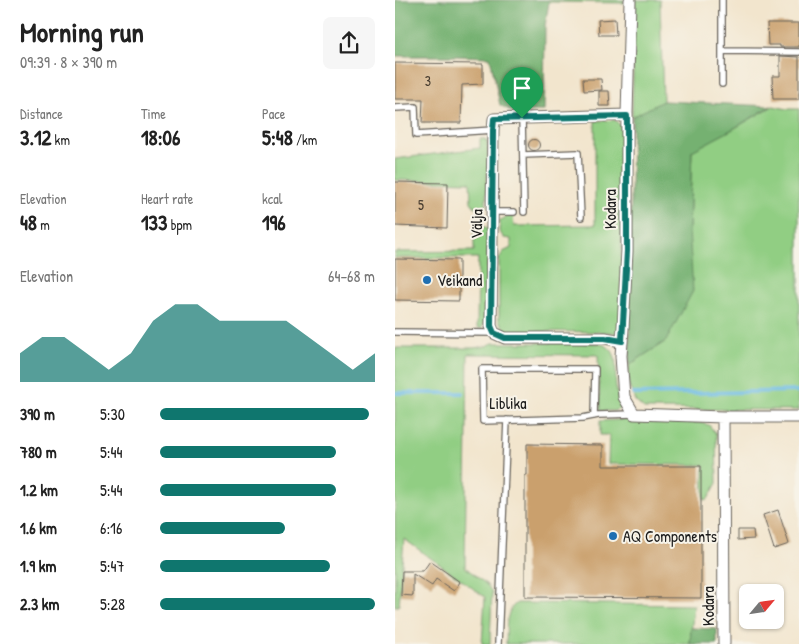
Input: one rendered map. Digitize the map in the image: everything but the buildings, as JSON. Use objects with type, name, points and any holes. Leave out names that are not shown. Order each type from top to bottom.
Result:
[{"type":"street","name":"Kodara","points":[[630,0],[627,116],[627,251],[621,356],[624,397],[634,414]]},
{"type":"street","points":[[493,130],[494,119],[627,116]]},
{"type":"street","name":"Välja","points":[[493,130],[491,326],[494,333]]},
{"type":"street","points":[[494,333],[505,338],[605,338],[622,341]]},
{"type":"street","name":"Liblika","points":[[634,414],[799,417]]},
{"type":"street","name":"Kodara","points":[[723,417],[724,644]]},
{"type":"lane","points":[[722,84],[723,0]]},
{"type":"lane","points":[[722,51],[799,52]]},
{"type":"lane","points":[[395,108],[415,107],[416,135],[493,130]]},
{"type":"lane","points":[[522,118],[524,212]]},
{"type":"lane","points":[[523,155],[578,153],[581,217]]},
{"type":"lane","points":[[492,212],[514,212]]},
{"type":"lane","points":[[395,332],[494,333]]},
{"type":"lane","name":"Liblika","points":[[594,416],[595,369],[482,369],[483,421],[583,418],[634,414]]},
{"type":"lane","points":[[497,644],[507,420]]},
{"type":"green space","points":[[395,0],[547,0],[549,2],[545,26],[544,111],[511,111],[500,105],[490,57],[395,56]]},
{"type":"green space","points":[[547,0],[624,0],[624,3],[549,2]]},
{"type":"green space","points":[[635,0],[660,0],[663,101],[632,117]]},
{"type":"green space","points":[[663,101],[771,106],[692,151],[689,230],[693,291],[666,341],[629,365],[632,117]]},
{"type":"green space","points":[[773,106],[799,109],[799,410],[644,409],[635,401],[628,383],[629,365],[666,341],[689,230],[692,150]]},
{"type":"green space","points":[[615,120],[623,134],[620,329],[616,333],[511,331],[505,329],[499,320],[499,259],[503,252],[511,248],[511,239],[504,238],[499,231],[500,221],[507,216],[513,216],[514,226],[595,225],[595,121]]},
{"type":"green space","points":[[480,139],[485,139],[488,150],[486,206],[475,207],[471,202],[470,182],[395,180],[395,159],[480,148]]},
{"type":"green space","points":[[477,227],[488,228],[486,320],[481,329],[477,327],[478,258],[395,258],[395,252],[474,251],[474,231]]},
{"type":"green space","points":[[493,343],[595,343],[610,348],[615,359],[616,388],[621,408],[614,411],[600,411],[598,355],[468,354],[465,567],[487,585],[492,592],[490,644],[482,644],[485,597],[404,539],[399,606],[395,606],[395,348],[474,348]]},
{"type":"green space","points":[[634,419],[709,425],[716,434],[717,483],[708,499],[704,500],[704,465],[608,464],[609,435],[600,435],[600,421]]},
{"type":"green space","points":[[517,603],[694,605],[690,644],[506,644],[508,616],[513,606]]},
{"type":"green space","points":[[691,628],[717,629],[717,644],[690,644]]},
{"type":"waterway","points":[[633,394],[799,391]]},
{"type":"waterway","points":[[395,393],[462,393]]},
{"type":"place","name":"Veikand","points":[[427,280]]},
{"type":"place","name":"AQ Components","points":[[613,536]]},
{"type":"route","points":[[627,116],[627,251],[622,341],[605,338],[505,338],[494,333],[491,326],[494,119],[522,118],[627,116]]}]
